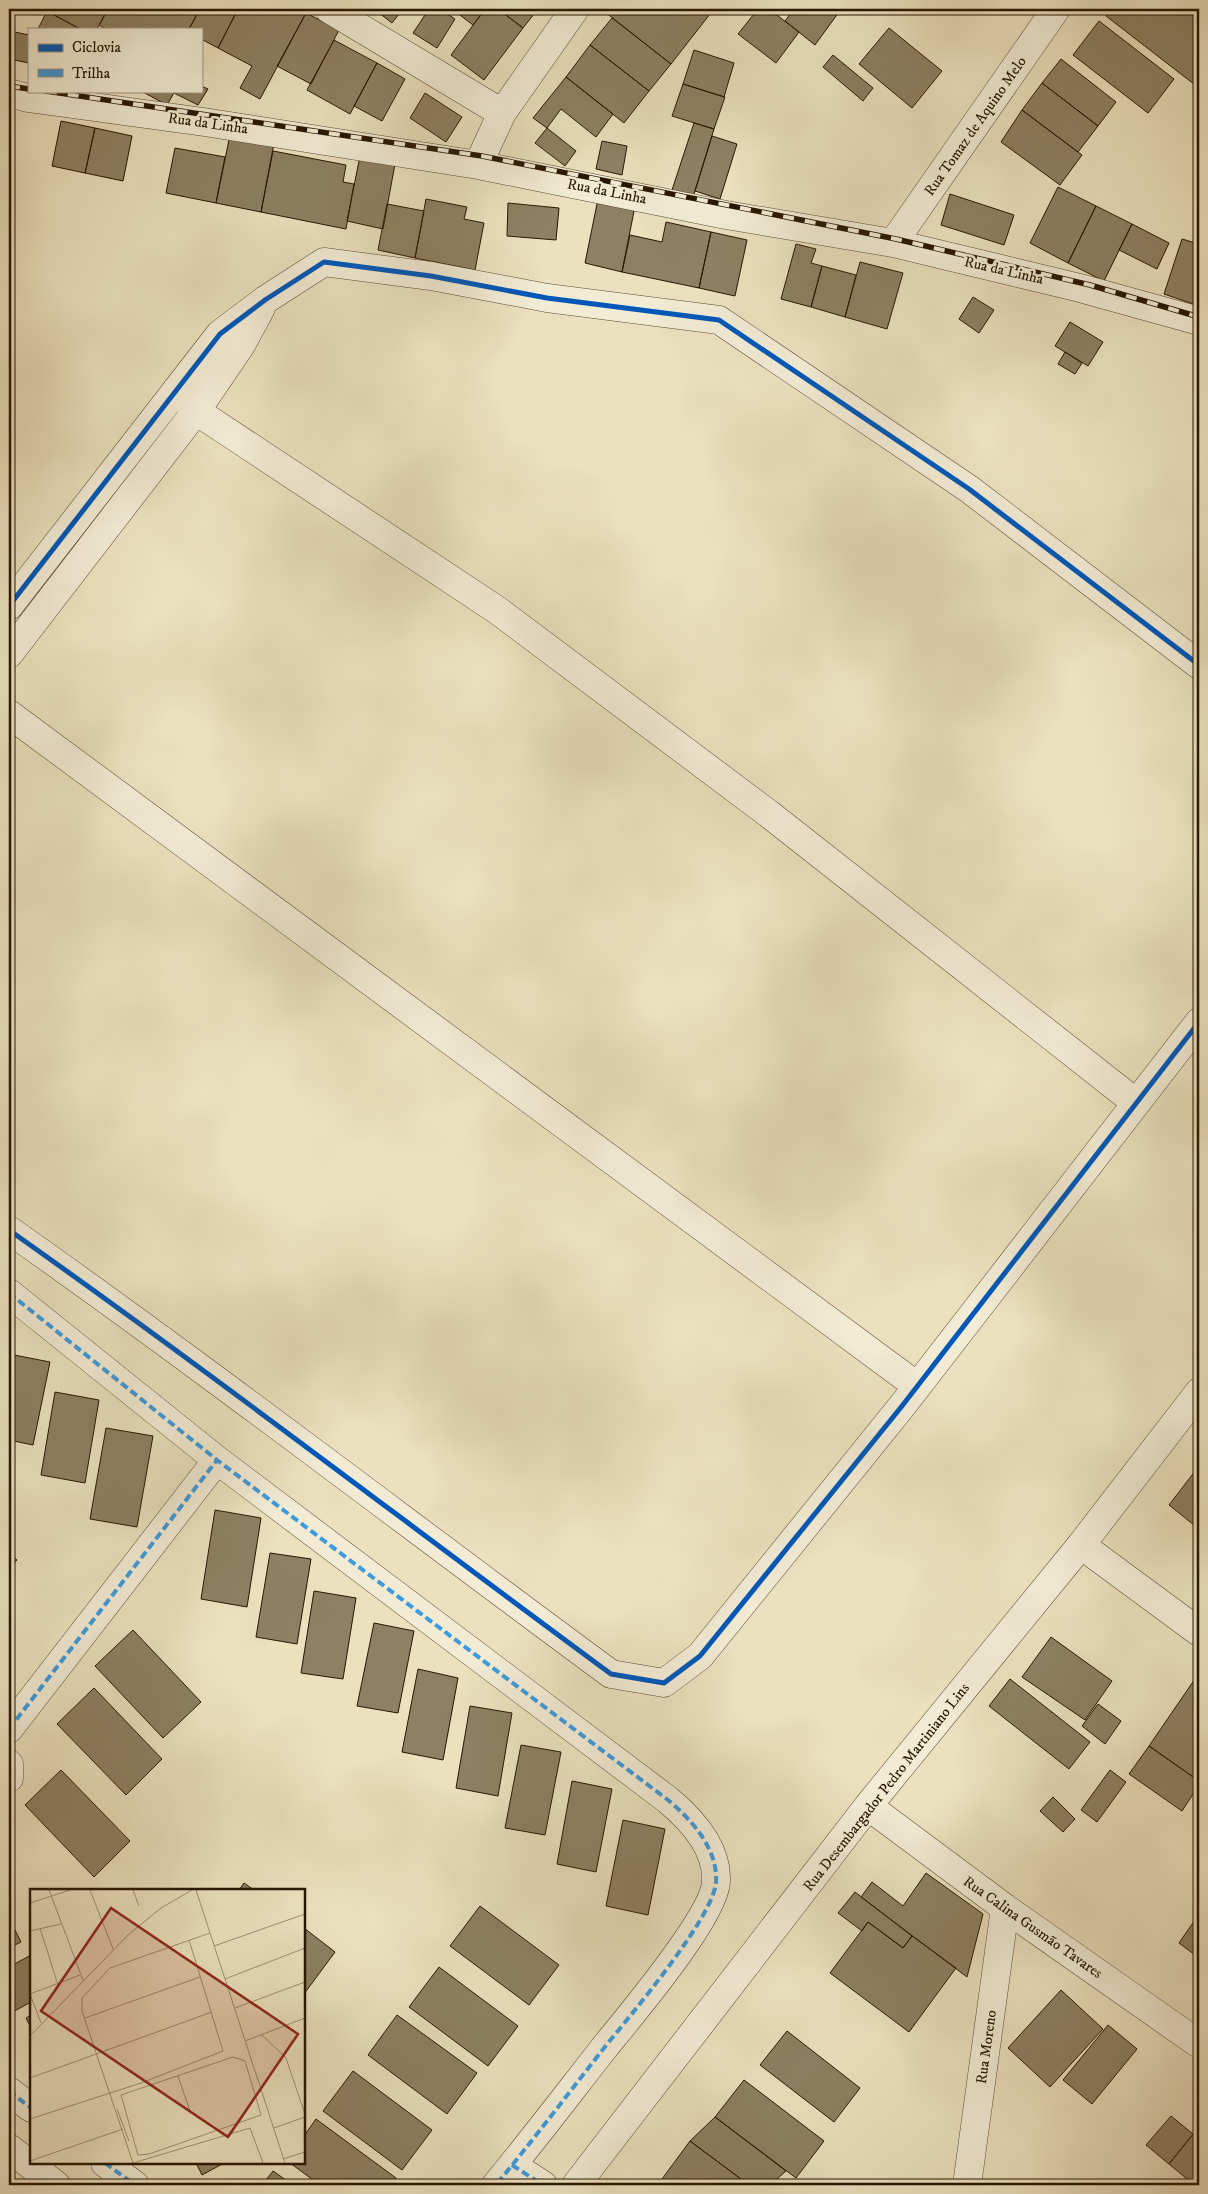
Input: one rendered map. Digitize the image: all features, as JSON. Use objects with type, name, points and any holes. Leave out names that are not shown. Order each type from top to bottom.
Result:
[{"type":"street","points":[[329,9],[502,113]]},
{"type":"street","points":[[478,165],[502,113],[575,9]]},
{"type":"street","name":"Rua Tomaz de Aquino Melo","points":[[893,243],[1056,9]]},
{"type":"street","name":"Rua da Linha","points":[[9,93],[28,98],[204,122],[478,165],[726,216],[893,243],[1080,288],[1199,321]]},
{"type":"street","points":[[9,606],[220,334],[265,300],[324,262],[431,276],[547,298],[719,320],[969,489],[1199,665]]},
{"type":"street","points":[[9,654],[196,411],[241,345],[265,300]]},
{"type":"street","points":[[177,389],[196,411],[505,616],[769,814],[1135,1102]]},
{"type":"street","points":[[9,714],[917,1386]]},
{"type":"street","points":[[9,1230],[155,1333],[309,1451],[611,1674],[664,1683],[700,1656],[917,1386],[1135,1102],[1199,1022]]},
{"type":"street","points":[[9,1293],[217,1460],[668,1800],[695,1827],[707,1846],[716,1873],[716,1884],[714,1894],[705,1910],[670,1965],[504,2175],[544,2185]]},
{"type":"street","name":"Rua Desembargador Pedro Martiniano Lins","points":[[576,2185],[868,1806],[1081,1545],[1199,1392]]},
{"type":"street","points":[[9,1729],[217,1460]]},
{"type":"street","points":[[1081,1545],[1199,1632]]},
{"type":"street","points":[[9,1764],[9,1778]]},
{"type":"street","name":"Rua Calina Gusmão Tavares","points":[[868,1806],[1005,1908],[1199,2044]]},
{"type":"street","name":"Rua Moreno","points":[[967,2185],[1005,1908]]},
{"type":"street","points":[[9,2091],[30,2107]]},
{"type":"street","points":[[9,2148],[56,2185]]},
{"type":"street","points":[[106,2164],[135,2185]]},
{"type":"building","points":[[10,9],[29,9],[28,13]]},
{"type":"building","points":[[43,9],[108,9],[98,28],[78,28]]},
{"type":"building","points":[[108,9],[200,9],[190,28],[104,28],[99,25]]},
{"type":"building","points":[[200,9],[238,9],[218,48],[202,40],[202,28],[190,28]]},
{"type":"building","points":[[238,9],[299,9],[306,13],[260,99],[240,88],[252,66],[218,48]]},
{"type":"building","points":[[374,9],[403,9],[392,23]]},
{"type":"building","points":[[429,9],[440,9],[455,19],[437,48],[413,33]]},
{"type":"building","points":[[452,9],[485,9],[473,25]]},
{"type":"building","points":[[485,9],[498,9],[523,28],[484,80],[451,55]]},
{"type":"building","points":[[498,9],[538,9],[523,28]]},
{"type":"building","points":[[607,9],[704,9],[710,14],[671,64],[605,12]]},
{"type":"building","points":[[704,9],[714,9],[710,14]]},
{"type":"building","points":[[758,9],[769,9],[799,32],[776,63],[738,34]]},
{"type":"building","points":[[794,9],[835,9],[839,12],[815,45],[785,21]]},
{"type":"building","points":[[1111,9],[1199,9],[1199,88],[1106,16]]},
{"type":"building","points":[[47,11],[78,28],[38,28]]},
{"type":"building","points":[[306,13],[339,30],[311,84],[277,66]]},
{"type":"building","points":[[612,18],[671,64],[649,91],[590,45]]},
{"type":"building","points":[[1099,21],[1174,79],[1148,113],[1073,55]]},
{"type":"building","points":[[889,28],[942,71],[912,108],[859,64]]},
{"type":"building","points":[[10,31],[28,35],[28,63],[9,59]]},
{"type":"building","points":[[334,40],[377,63],[350,114],[307,90]]},
{"type":"building","points":[[590,45],[649,91],[624,123],[566,77]]},
{"type":"building","points":[[694,50],[734,63],[724,97],[683,84]]},
{"type":"building","points":[[833,55],[873,88],[863,101],[823,67]]},
{"type":"building","points":[[1061,59],[1116,102],[1098,126],[1042,83]]},
{"type":"building","points":[[377,63],[405,79],[382,121],[354,106]]},
{"type":"building","points":[[566,77],[613,114],[596,137],[561,109],[547,128],[533,118]]},
{"type":"building","points":[[1042,83],[1098,126],[1078,152],[1022,110]]},
{"type":"building","points":[[683,84],[725,97],[714,129],[672,116]]},
{"type":"building","points":[[202,86],[208,89],[198,105],[174,93],[202,92]]},
{"type":"building","points":[[143,92],[174,92],[167,105]]},
{"type":"building","points":[[425,93],[462,117],[446,142],[410,118]]},
{"type":"building","points":[[1022,110],[1082,155],[1060,185],[1001,142]]},
{"type":"building","points":[[61,121],[95,128],[85,173],[52,166]]},
{"type":"building","points":[[694,123],[714,129],[693,197],[672,190]]},
{"type":"building","points":[[95,128],[132,136],[123,181],[85,173]]},
{"type":"building","points":[[547,128],[576,151],[565,166],[535,143]]},
{"type":"building","points":[[231,130],[275,138],[261,212],[216,203]]},
{"type":"building","points":[[712,136],[737,144],[720,199],[695,191]]},
{"type":"building","points":[[602,141],[627,146],[622,175],[596,169]]},
{"type":"building","points":[[175,148],[225,157],[216,203],[166,193]]},
{"type":"building","points":[[273,151],[346,165],[343,182],[354,184],[346,229],[261,212]]},
{"type":"building","points":[[360,156],[395,164],[383,229],[347,221]]},
{"type":"building","points":[[1058,187],[1096,206],[1068,263],[1030,243]]},
{"type":"building","points":[[950,194],[1014,215],[1004,245],[941,225]]},
{"type":"building","points":[[426,199],[467,207],[464,219],[484,223],[475,270],[415,258]]},
{"type":"building","points":[[598,199],[635,206],[622,272],[585,263]]},
{"type":"building","points":[[508,203],[559,208],[556,240],[507,236]]},
{"type":"building","points":[[387,204],[424,211],[415,258],[378,250]]},
{"type":"building","points":[[1096,206],[1132,224],[1104,281],[1068,263]]},
{"type":"building","points":[[666,222],[711,232],[699,288],[622,272],[630,235],[662,242]]},
{"type":"building","points":[[1132,224],[1169,243],[1157,269],[1119,250]]},
{"type":"building","points":[[711,232],[747,240],[735,296],[699,288]]},
{"type":"building","points":[[1182,239],[1199,244],[1199,295],[1196,305],[1164,294]]},
{"type":"building","points":[[796,244],[816,249],[811,263],[822,266],[811,307],[781,299]]},
{"type":"building","points":[[860,262],[903,273],[887,329],[845,317]]},
{"type":"building","points":[[822,266],[856,275],[845,317],[811,307]]},
{"type":"building","points":[[973,297],[994,310],[979,333],[959,319]]},
{"type":"building","points":[[1070,322],[1103,342],[1088,366],[1055,346]]},
{"type":"building","points":[[1065,352],[1082,363],[1075,374],[1058,364]]},
{"type":"building","points":[[9,1354],[50,1362],[33,1445],[9,1440]]},
{"type":"building","points":[[55,1392],[99,1400],[85,1483],[41,1475]]},
{"type":"building","points":[[106,1428],[153,1436],[137,1527],[90,1519]]},
{"type":"building","points":[[1199,1466],[1199,1529],[1169,1505]]},
{"type":"building","points":[[215,1510],[261,1518],[247,1607],[201,1599]]},
{"type":"building","points":[[9,1552],[17,1560],[9,1568]]},
{"type":"building","points":[[270,1553],[311,1559],[297,1644],[256,1637]]},
{"type":"building","points":[[314,1591],[356,1598],[343,1679],[301,1673]]},
{"type":"building","points":[[374,1623],[414,1631],[398,1713],[357,1706]]},
{"type":"building","points":[[133,1630],[201,1702],[163,1738],[95,1666]]},
{"type":"building","points":[[1051,1637],[1112,1681],[1085,1720],[1022,1677]]},
{"type":"building","points":[[418,1669],[458,1678],[443,1760],[402,1752]]},
{"type":"building","points":[[1199,1673],[1199,1781],[1149,1746]]},
{"type":"building","points":[[1010,1679],[1090,1742],[1069,1769],[989,1706]]},
{"type":"building","points":[[94,1688],[162,1759],[126,1795],[57,1724]]},
{"type":"building","points":[[1098,1704],[1121,1721],[1105,1744],[1082,1726]]},
{"type":"building","points":[[470,1706],[512,1713],[498,1796],[456,1788]]},
{"type":"building","points":[[521,1745],[561,1752],[545,1835],[505,1828]]},
{"type":"building","points":[[1149,1746],[1199,1781],[1199,1785],[1182,1811],[1129,1774]]},
{"type":"building","points":[[61,1770],[130,1841],[94,1877],[25,1805]]},
{"type":"building","points":[[1110,1770],[1126,1782],[1097,1822],[1081,1810]]},
{"type":"building","points":[[572,1781],[612,1789],[596,1872],[557,1864]]},
{"type":"building","points":[[1053,1797],[1075,1819],[1063,1832],[1040,1811]]},
{"type":"building","points":[[623,1820],[665,1829],[648,1915],[606,1906]]},
{"type":"building","points":[[926,1873],[983,1914],[967,1977],[861,1897],[872,1882],[903,1906]]},
{"type":"building","points":[[244,1883],[253,1889],[240,1889]]},
{"type":"building","points":[[855,1892],[912,1936],[903,1948],[868,1922],[862,1931],[838,1913]]},
{"type":"building","points":[[480,1906],[559,1965],[529,2005],[450,1946]]},
{"type":"building","points":[[1199,1914],[1199,1958],[1179,1943]]},
{"type":"building","points":[[9,1918],[21,1942],[9,1948]]},
{"type":"building","points":[[868,1922],[903,1948],[912,1936],[956,1968],[909,2032],[830,1973]]},
{"type":"building","points":[[305,1929],[335,1952],[305,1993]]},
{"type":"building","points":[[30,1956],[30,2003],[9,2014],[9,1967]]},
{"type":"building","points":[[439,1967],[518,2026],[488,2066],[409,2007]]},
{"type":"building","points":[[1061,1990],[1103,2029],[1050,2087],[1008,2048]]},
{"type":"building","points":[[397,2015],[477,2073],[447,2114],[368,2055]]},
{"type":"building","points":[[30,2016],[30,2026],[26,2018]]},
{"type":"building","points":[[1108,2025],[1137,2049],[1092,2104],[1063,2080]]},
{"type":"building","points":[[787,2031],[860,2088],[834,2122],[760,2065]]},
{"type":"building","points":[[353,2071],[432,2130],[402,2170],[323,2111]]},
{"type":"building","points":[[744,2080],[824,2141],[796,2178],[715,2117]]},
{"type":"building","points":[[1171,2116],[1193,2134],[1169,2164],[1146,2145]]},
{"type":"building","points":[[715,2117],[786,2171],[770,2185],[749,2185],[690,2141]]},
{"type":"building","points":[[316,2119],[396,2178],[391,2185],[320,2185],[291,2164],[305,2164],[305,2135]]},
{"type":"building","points":[[1199,2127],[1199,2176],[1193,2184],[1169,2164]]},
{"type":"building","points":[[690,2141],[749,2185],[670,2185],[662,2179]]},
{"type":"building","points":[[196,2164],[222,2164],[202,2175]]},
{"type":"building","points":[[273,2171],[293,2185],[262,2185]]},
{"type":"building","points":[[662,2179],[670,2185],[657,2185]]},
{"type":"railway","points":[[9,86],[28,89]]},
{"type":"railway","points":[[53,92],[482,156],[896,239],[1090,285],[1199,317]]},
{"type":"marked path","points":[[9,1293],[217,1460],[668,1800],[702,1836],[713,1858],[716,1882],[712,1898],[701,1918],[650,1991],[496,2185]]},
{"type":"marked path","points":[[9,1729],[217,1460]]},
{"type":"marked path","points":[[9,1764],[9,1778]]},
{"type":"marked path","points":[[9,2091],[30,2107]]},
{"type":"marked path","points":[[106,2164],[135,2185]]},
{"type":"marked path","points":[[512,2165],[543,2185]]},
{"type":"cycle path","points":[[9,606],[220,334],[265,300],[324,262],[431,276],[547,298],[719,320],[969,489],[1199,665]]},
{"type":"cycle path","points":[[9,1230],[236,1395],[611,1674],[664,1683],[700,1656],[902,1406],[1199,1022]]}]
